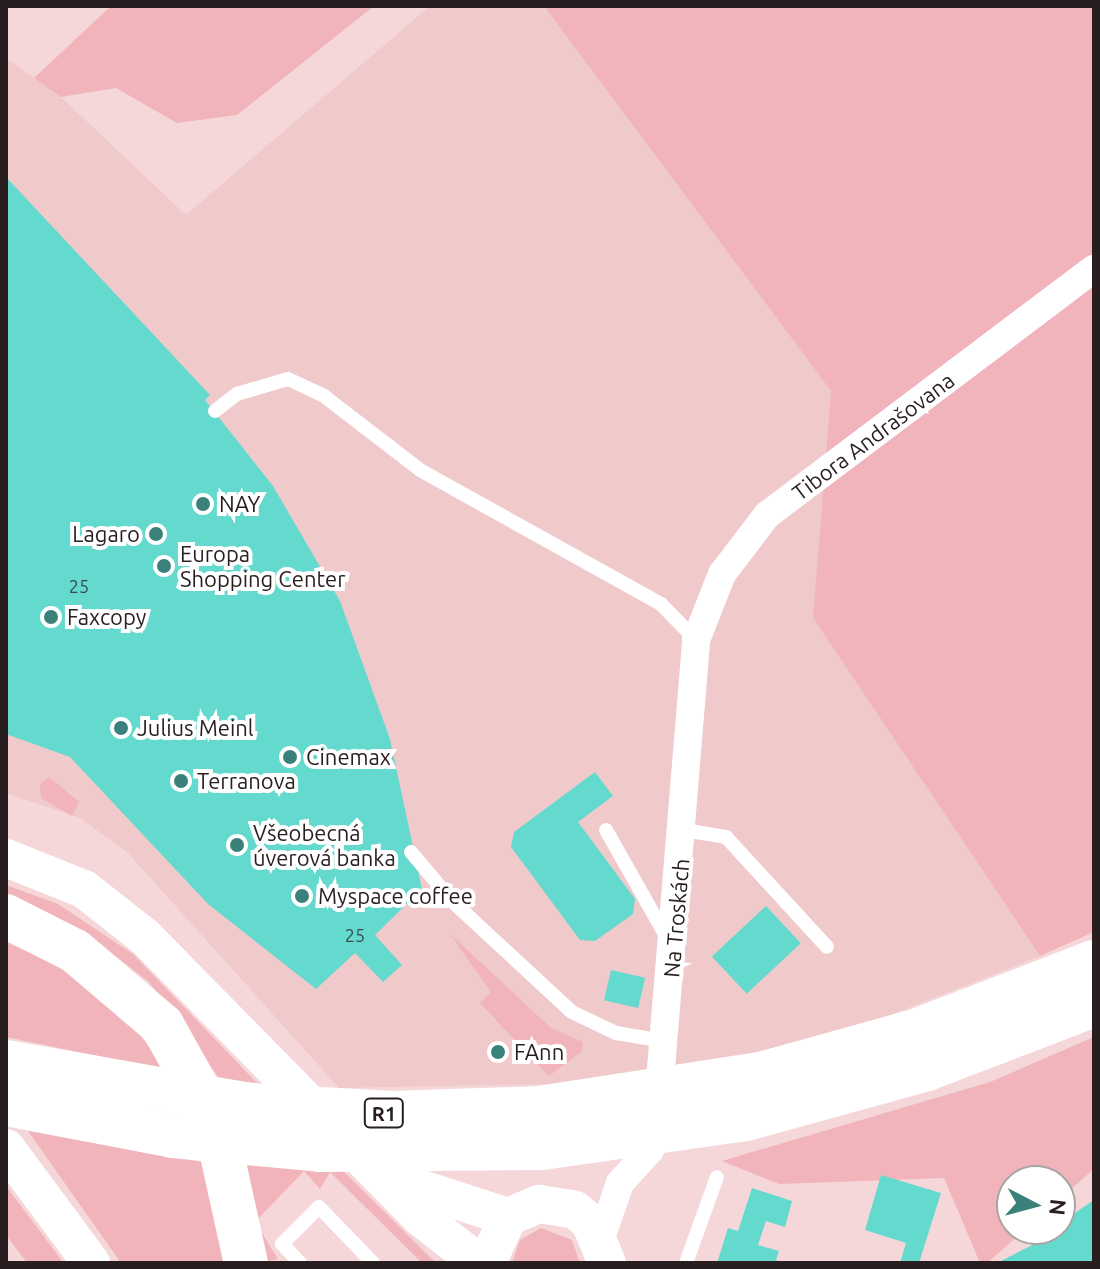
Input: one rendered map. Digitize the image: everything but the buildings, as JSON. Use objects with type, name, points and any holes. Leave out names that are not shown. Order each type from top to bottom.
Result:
[{"type":"highway","points":[[6,916],[75,951],[162,1025],[194,1073],[214,1118],[246,1263]]},
{"type":"highway","name":"R1","points":[[6,1062],[174,1096],[392,1113],[539,1108],[764,1073],[915,1031],[1094,962]]},
{"type":"highway","name":"R1","points":[[6,1104],[173,1136],[395,1153],[542,1148],[746,1119],[927,1069],[1094,1005]]},
{"type":"street","name":"Tibora Andrašovana","points":[[696,640],[722,574],[767,515],[1094,269]]},
{"type":"street","name":"Na Troskách","points":[[604,1250],[620,1183],[650,1150],[664,1041],[684,830],[696,640]]},
{"type":"street","points":[[6,858],[84,889],[145,937],[391,1179],[450,1250],[479,1263]]},
{"type":"street","points":[[6,1148],[91,1263]]},
{"type":"street","points":[[391,1179],[508,1217],[557,1204],[575,1210],[604,1250]]},
{"type":"street","name":"Na Troskách","points":[[557,1204],[620,1183]]},
{"type":"street","points":[[487,1263],[508,1217]]},
{"type":"lane","points":[[215,411],[237,394],[288,379],[312,390],[420,470],[661,604],[696,640]]},
{"type":"lane","points":[[606,830],[673,948]]},
{"type":"lane","points":[[684,830],[726,837],[827,947]]},
{"type":"lane","points":[[411,852],[452,901],[572,1012],[616,1033],[664,1041]]},
{"type":"lane","points":[[686,1263],[717,1177]]},
{"type":"lane","points":[[300,1263],[282,1244],[319,1207],[373,1263]]},
{"type":"shaded area","points":[[111,6],[374,6],[237,115],[177,123],[116,88],[61,97],[34,78]]},
{"type":"shaded area","points":[[430,6],[544,6],[831,391],[813,618],[1040,956],[857,1028],[761,1054],[551,1084],[339,1088],[128,853],[80,818],[6,793],[6,58],[61,97],[186,215]]},
{"type":"shaded area","points":[[544,6],[1094,6],[1094,932],[1040,956],[813,618],[831,391]]},
{"type":"shaded area","points":[[49,777],[79,802],[72,816],[41,798],[40,784]]},
{"type":"shaded area","points":[[6,885],[58,904],[133,954],[257,1083],[219,1078],[149,982],[85,932],[6,897]]},
{"type":"shaded area","points":[[450,934],[551,1028],[583,1042],[582,1051],[549,1076],[480,1003],[491,992]]},
{"type":"shaded area","points":[[6,942],[65,968],[132,1024],[166,1070],[6,1037]]},
{"type":"shaded area","points":[[1094,1037],[1094,1169],[1076,1185],[1076,1165],[996,1165],[996,1245],[1008,1245],[987,1263],[980,1263],[944,1178],[779,1184],[722,1161],[990,1082]]},
{"type":"shaded area","points":[[28,1131],[207,1163],[229,1263],[121,1263]]},
{"type":"shaded area","points":[[236,1154],[336,1164],[436,1263],[422,1263],[330,1172],[320,1189],[304,1171],[255,1222],[278,1259],[258,1263]]},
{"type":"shaded area","points":[[6,1186],[63,1263],[27,1263],[6,1235]]},
{"type":"shaded area","points":[[541,1228],[572,1240],[580,1263],[512,1263],[520,1240]]},
{"type":"place","name":"NAY","points":[[203,504]]},
{"type":"place","name":"Lagaro","points":[[156,534]]},
{"type":"place","name":"Europa Shopping Center","points":[[164,566]]},
{"type":"place","name":"Faxcopy","points":[[51,617]]},
{"type":"place","name":"Julius Meinl","points":[[121,728]]},
{"type":"place","name":"Cinemax","points":[[290,757]]},
{"type":"place","name":"Terranova","points":[[181,781]]},
{"type":"place","name":"Všeobecná úverová banka","points":[[237,845]]},
{"type":"place","name":"Myspace coffee","points":[[302,896]]},
{"type":"place","name":"FAnn","points":[[498,1052]]}]
